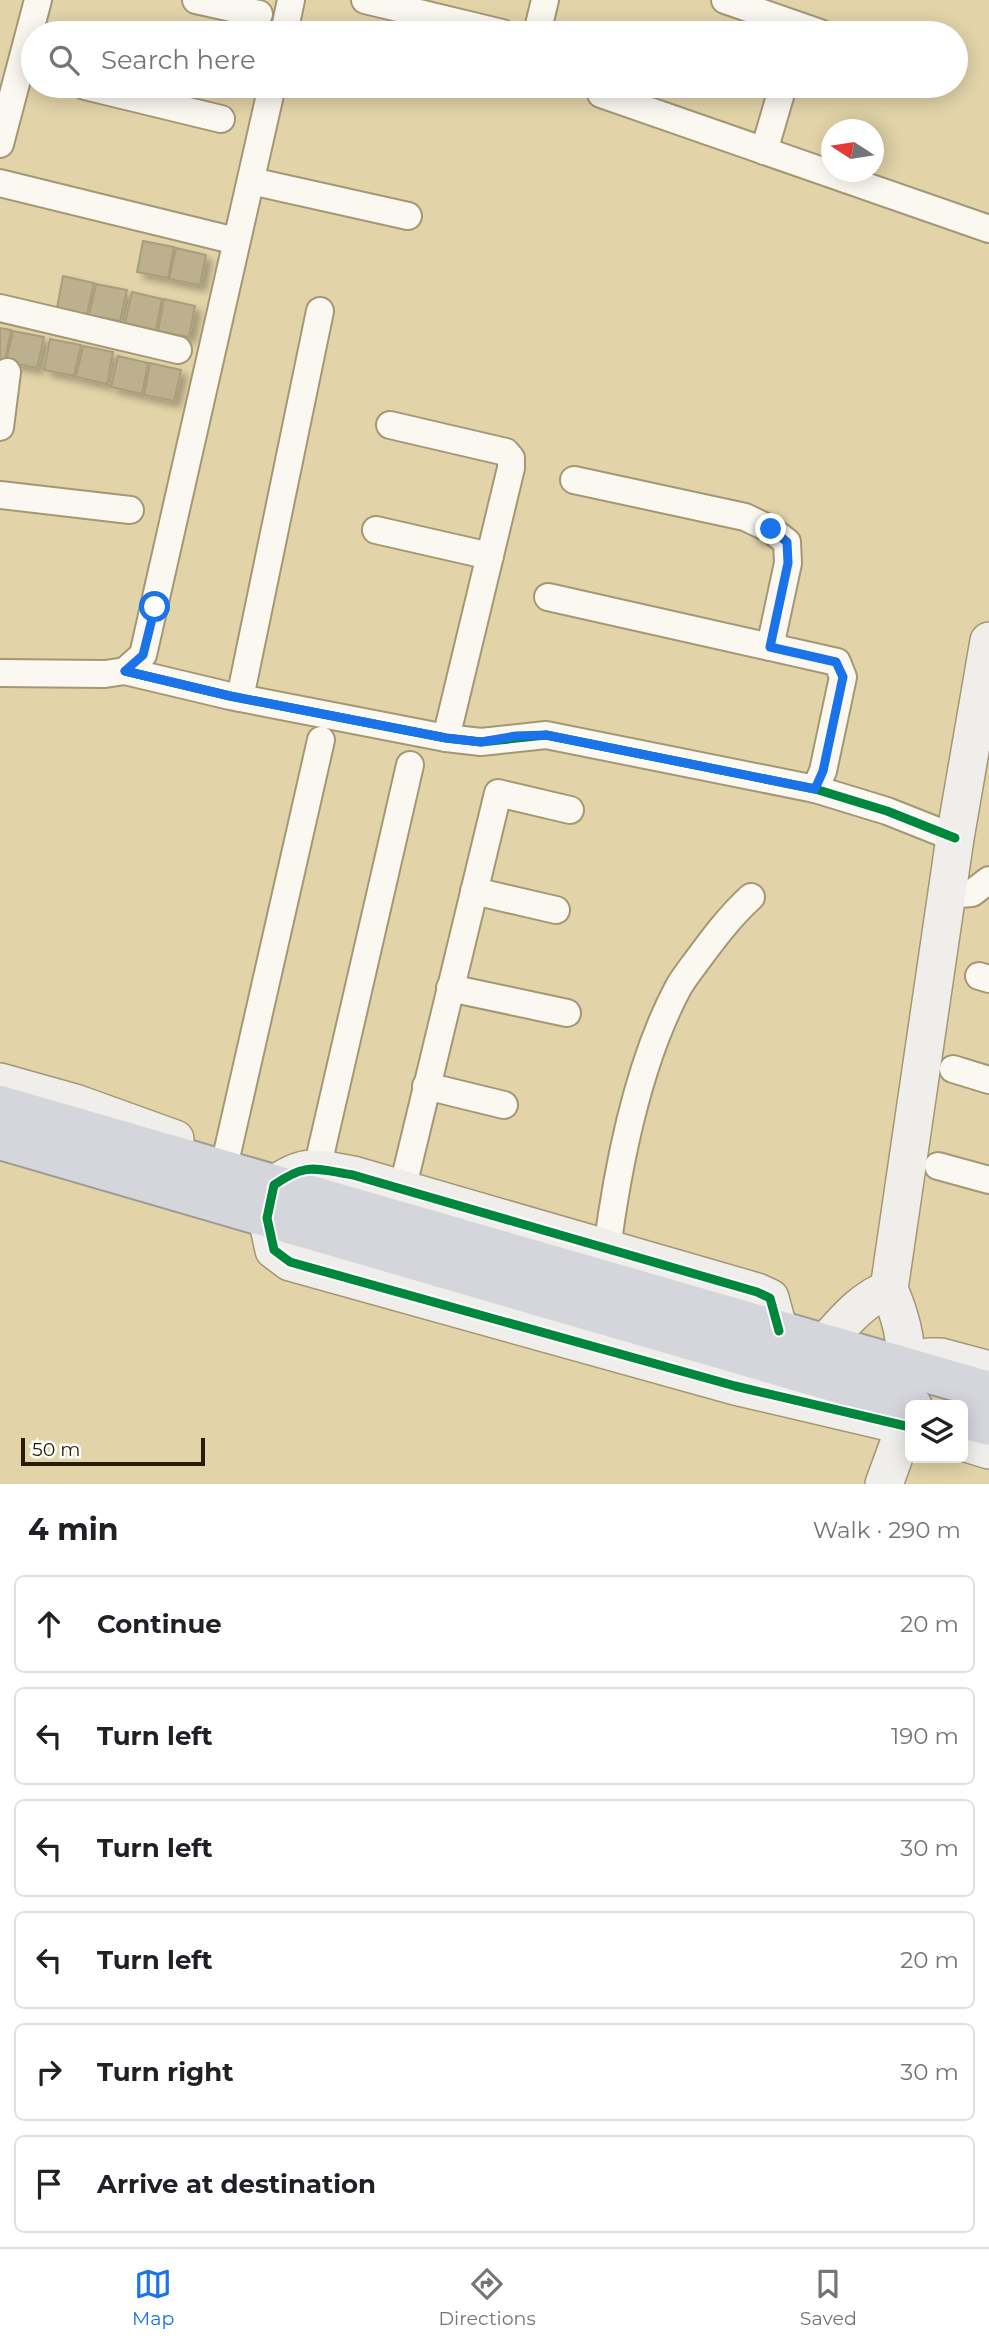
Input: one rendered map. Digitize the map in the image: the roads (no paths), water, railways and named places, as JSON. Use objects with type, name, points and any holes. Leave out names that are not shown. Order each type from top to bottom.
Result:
[{"type":"highway","points":[[0,1105],[254,1185],[905,1400]]},
{"type":"highway","points":[[0,1140],[254,1185],[398,1205],[824,1344],[908,1400]]},
{"type":"street","points":[[35,21],[38,0]]},
{"type":"street","points":[[196,0],[259,14]]},
{"type":"street","points":[[287,21],[291,0]]},
{"type":"street","points":[[365,0],[452,21]]},
{"type":"street","points":[[540,21],[545,0]]},
{"type":"street","points":[[725,0],[793,21]]},
{"type":"street","points":[[0,144],[21,87]]},
{"type":"street","points":[[135,98],[222,119]]},
{"type":"street","points":[[125,671],[143,655],[269,98]]},
{"type":"street","points":[[612,98],[989,229]]},
{"type":"street","points":[[764,151],[779,98]]},
{"type":"street","points":[[250,181],[408,216]]},
{"type":"street","points":[[0,183],[236,241]]},
{"type":"street","points":[[0,308],[178,350]]},
{"type":"street","points":[[240,698],[320,311]]},
{"type":"street","points":[[0,427],[7,372]]},
{"type":"street","points":[[390,425],[506,452],[511,458],[511,468],[446,738]]},
{"type":"street","points":[[575,480],[745,517],[771,529],[787,542],[788,563],[770,647]]},
{"type":"street","points":[[0,495],[130,510]]},
{"type":"street","points":[[376,530],[490,556]]},
{"type":"street","points":[[548,597],[836,662],[843,677],[823,771],[815,789]]},
{"type":"street","points":[[911,1400],[907,1346],[889,1289],[955,838],[989,641]]},
{"type":"street","points":[[0,673],[105,674],[125,671],[240,698],[446,738],[481,742],[516,736],[546,735],[815,789],[887,811],[955,838]]},
{"type":"street","points":[[254,1185],[320,740]]},
{"type":"street","points":[[317,1170],[410,765]]},
{"type":"street","points":[[398,1205],[498,793],[570,810]]},
{"type":"street","points":[[947,895],[972,892],[989,880]]},
{"type":"street","points":[[474,891],[556,910]]},
{"type":"street","points":[[607,1249],[639,1082],[651,1052],[678,987],[736,911],[751,897]]},
{"type":"street","points":[[450,988],[567,1013]]},
{"type":"street","points":[[953,1069],[989,1080]]},
{"type":"street","points":[[0,1082],[75,1103],[254,1185],[307,1168],[353,1175],[398,1205],[607,1249],[757,1292],[769,1298],[779,1331]]},
{"type":"street","points":[[426,1086],[504,1105]]},
{"type":"street","points":[[937,1166],[989,1180]]},
{"type":"street","points":[[824,1344],[853,1312],[873,1295],[889,1289]]},
{"type":"street","points":[[884,1484],[905,1420]]}]
